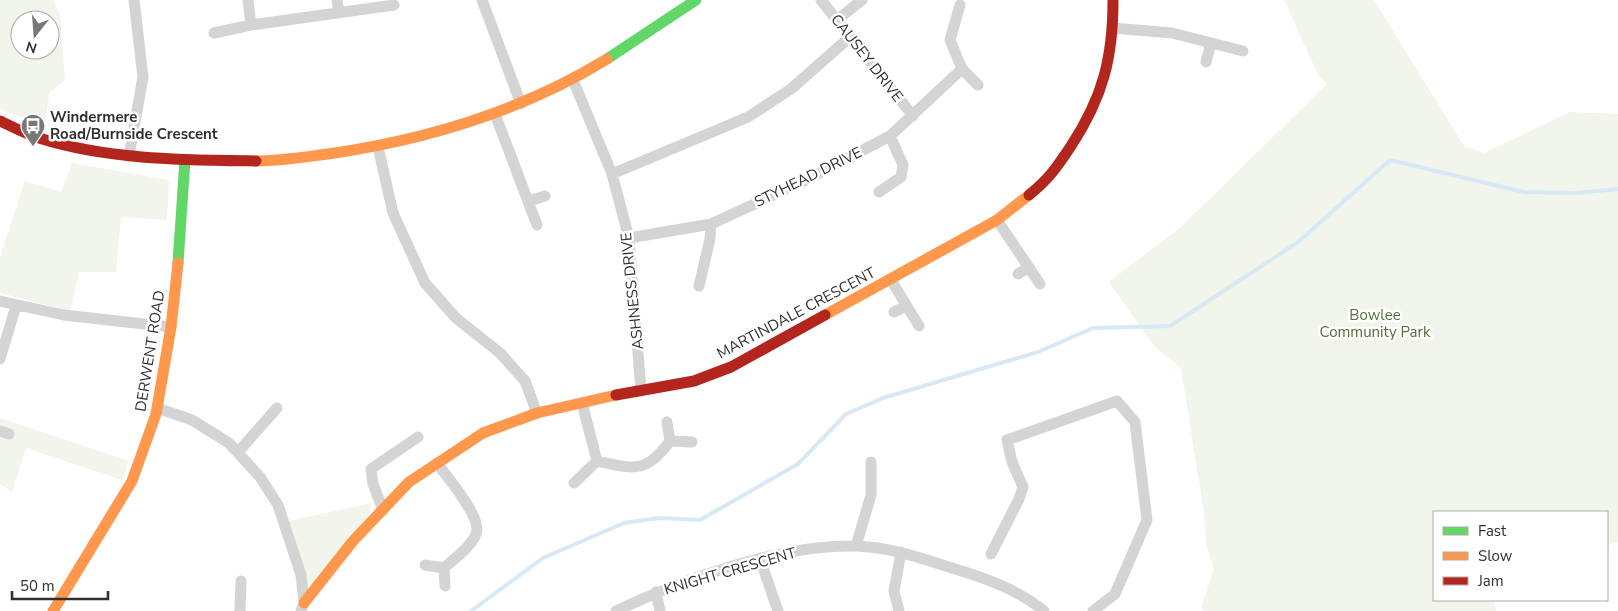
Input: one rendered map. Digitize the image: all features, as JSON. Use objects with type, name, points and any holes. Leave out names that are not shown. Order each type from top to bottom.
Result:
[{"type":"street","points":[[129,156],[143,77],[134,0]]},
{"type":"street","points":[[248,0],[251,24]]},
{"type":"street","points":[[337,0],[339,13]]},
{"type":"street","points":[[482,0],[521,104]]},
{"type":"street","points":[[0,121],[38,138],[129,156],[185,160],[275,161],[378,147],[437,132],[495,114],[573,80],[646,35],[696,0]]},
{"type":"street","name":"CAUSEY DRIVE","points":[[821,0],[913,116]]},
{"type":"street","points":[[837,20],[862,0]]},
{"type":"street","name":"MARTINDALE CRESCENT","points":[[302,607],[353,541],[409,482],[483,433],[537,413],[694,381],[731,367],[997,220],[1048,180],[1086,123],[1100,94],[1109,62],[1114,28],[1113,0]]},
{"type":"street","points":[[214,33],[251,24],[394,5]]},
{"type":"street","points":[[960,6],[950,40],[962,69],[978,85]]},
{"type":"street","points":[[1114,28],[1172,33],[1243,51]]},
{"type":"street","points":[[612,174],[748,117],[791,89],[850,37]]},
{"type":"street","points":[[1206,62],[1211,43]]},
{"type":"street","name":"STYHEAD DRIVE","points":[[629,238],[711,224],[800,184],[890,136],[962,69]]},
{"type":"street","name":"ASHNESS DRIVE","points":[[573,80],[612,174],[629,238],[641,391]]},
{"type":"street","points":[[495,114],[537,225]]},
{"type":"street","points":[[879,192],[901,177],[903,165],[890,136]]},
{"type":"street","points":[[378,147],[393,213],[425,283],[456,318],[500,353],[525,381],[537,413]]},
{"type":"street","name":"DERWENT ROAD","points":[[54,611],[132,481],[157,408],[171,327],[178,270],[185,160]]},
{"type":"street","points":[[529,201],[545,196]]},
{"type":"street","points":[[997,220],[1040,284]]},
{"type":"street","points":[[699,286],[710,239],[711,224]]},
{"type":"street","points":[[1018,274],[1029,267]]},
{"type":"street","points":[[891,280],[919,326]]},
{"type":"street","points":[[0,301],[64,315],[171,327]]},
{"type":"street","points":[[0,359],[16,306]]},
{"type":"street","points":[[894,312],[906,306]]},
{"type":"street","points":[[991,554],[1020,499],[1023,487],[1012,462],[1007,440],[1117,401],[1135,422],[1146,520],[1115,594],[1093,611]]},
{"type":"street","points":[[582,403],[597,461]]},
{"type":"street","points":[[157,408],[192,420],[229,443],[260,477],[278,505],[301,575],[302,607]]},
{"type":"street","points":[[238,452],[277,408]]},
{"type":"street","points":[[597,461],[629,468],[646,466],[659,456],[670,441],[667,422]]},
{"type":"street","points":[[383,510],[373,484],[370,469],[418,437]]},
{"type":"street","points":[[670,441],[692,442]]},
{"type":"street","points":[[574,483],[597,461]]},
{"type":"street","points":[[856,546],[871,495],[871,462]]},
{"type":"street","points":[[437,463],[477,520],[477,533],[470,543],[444,568],[445,586]]},
{"type":"street","name":"KNIGHT CRESCENT","points":[[616,611],[656,592],[760,559],[800,550],[856,546],[901,552],[977,576],[1026,596],[1044,611]]},
{"type":"street","points":[[899,611],[894,592],[901,552]]},
{"type":"street","points":[[760,559],[778,611]]},
{"type":"street","points":[[425,565],[444,568]]},
{"type":"street","points":[[240,611],[241,581]]},
{"type":"street","points":[[656,592],[660,611]]},
{"type":"green space","points":[[0,0],[53,0],[58,10],[10,10],[10,60],[60,60],[60,14],[65,80],[49,93],[45,126],[0,109]]},
{"type":"green space","name":"Bowlee Community Park","points":[[1284,0],[1374,0],[1464,146],[1484,153],[1570,112],[1618,114],[1618,542],[1608,545],[1608,511],[1433,511],[1433,601],[1494,601],[1496,611],[1205,611],[1201,608],[1214,569],[1206,545],[1204,513],[1181,368],[1154,346],[1109,282],[1181,227],[1327,84],[1319,77]]},
{"type":"green space","points":[[72,163],[169,180],[167,220],[121,217],[116,272],[79,272],[70,311],[0,293],[0,257],[25,181],[61,192]]},
{"type":"green space","points":[[0,418],[129,461],[122,480],[26,448],[12,492],[0,484]]},
{"type":"green space","points":[[371,503],[369,519],[315,584],[306,586],[289,521]]},
{"type":"waterway","points":[[471,611],[543,558],[624,523],[660,518],[700,520],[798,464],[846,414],[883,398],[1038,352],[1093,328],[1170,326],[1297,243],[1390,160],[1524,192],[1575,193],[1618,189]]},
{"type":"traffic: fast","points":[[607,59],[696,0]]},
{"type":"traffic: fast","points":[[178,263],[185,160]]},
{"type":"traffic: slow","points":[[256,161],[328,154],[401,141],[437,132],[472,121],[541,94],[607,59]]},
{"type":"traffic: slow","points":[[825,315],[997,220],[1029,195]]},
{"type":"traffic: slow","points":[[53,611],[132,481],[156,414],[171,327],[178,263]]},
{"type":"traffic: slow","points":[[304,603],[353,541],[409,482],[483,433],[537,413],[616,395]]},
{"type":"traffic: jam","points":[[1029,195],[1057,167],[1091,111],[1108,59],[1113,21],[1113,0]]},
{"type":"traffic: jam","points":[[0,121],[39,138],[92,151],[147,157],[256,161]]},
{"type":"traffic: jam","points":[[616,395],[694,381],[731,367],[825,315]]},
{"type":"place","name":"Windermere Road/Burnside Crescent","points":[[33,147]]}]
